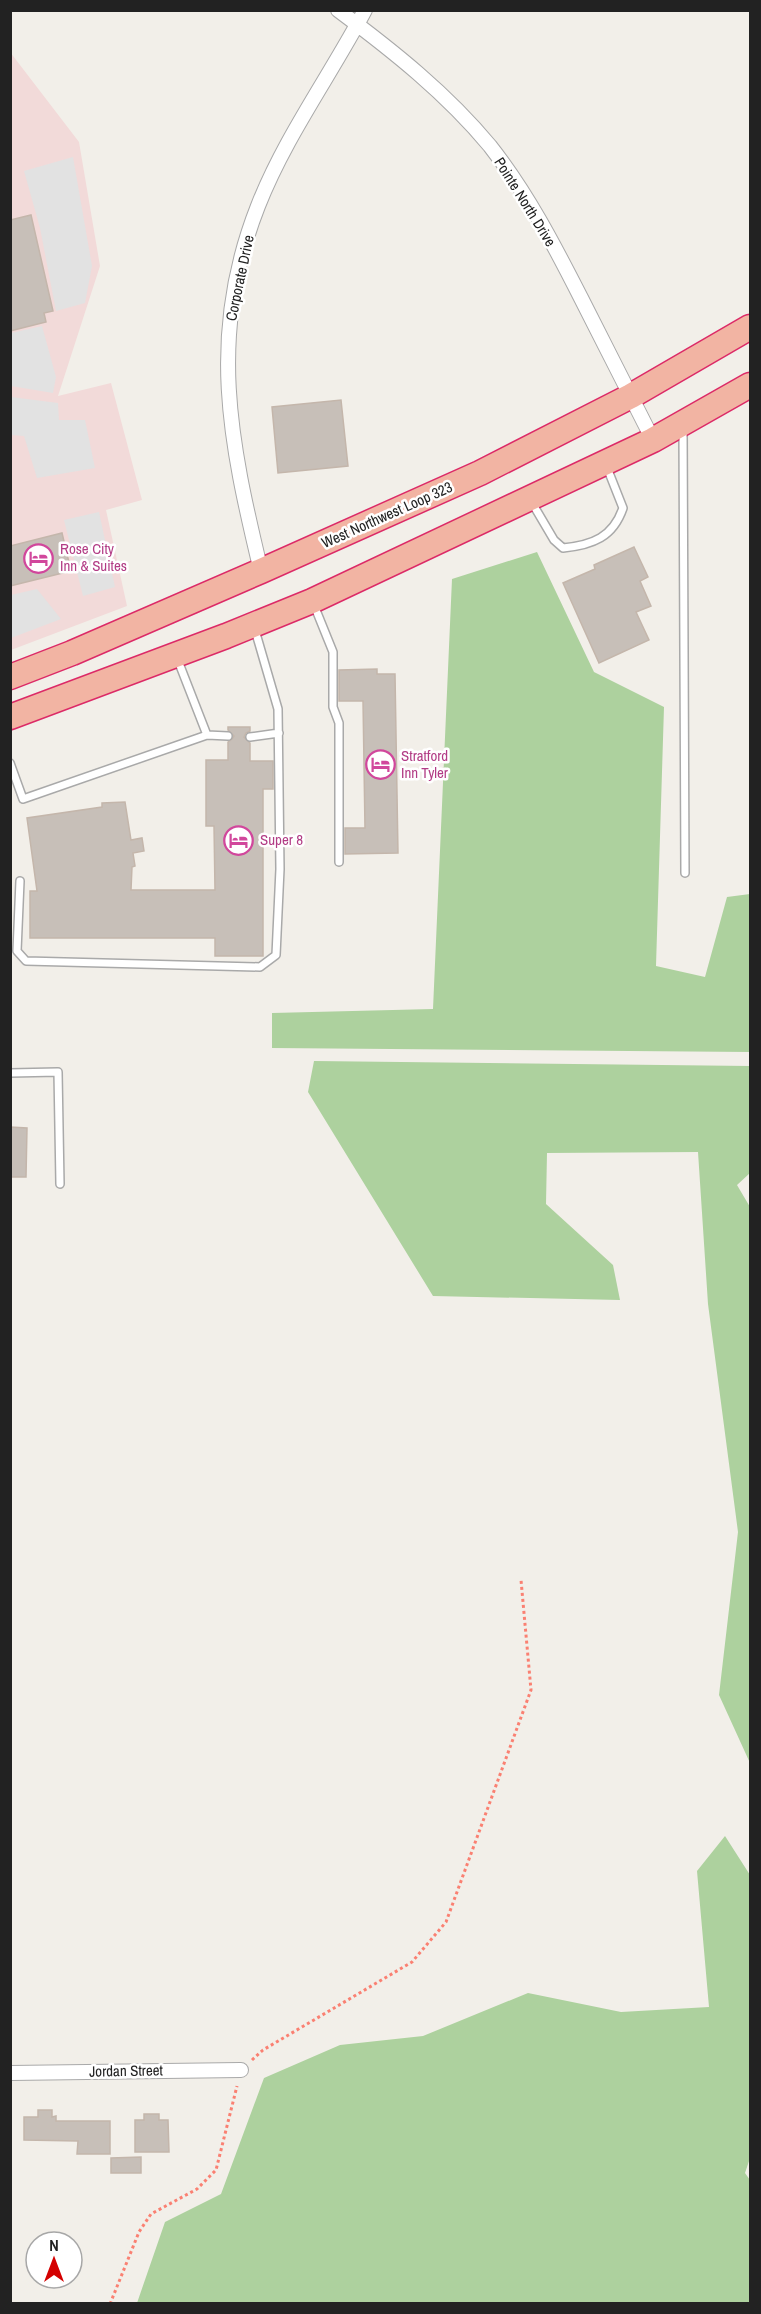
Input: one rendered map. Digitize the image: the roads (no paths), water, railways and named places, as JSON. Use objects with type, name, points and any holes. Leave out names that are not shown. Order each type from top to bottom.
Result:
[{"type":"highway","name":"West Northwest Loop 323","points":[[10,677],[72,653],[261,571],[480,473],[631,396],[750,327]]},
{"type":"highway","points":[[10,717],[312,601],[653,440],[750,385]]},
{"type":"street","name":"Pointe North Drive","points":[[338,10],[427,80],[467,120],[507,169],[545,228],[653,440]]},
{"type":"street","name":"Corporate Drive","points":[[261,571],[240,484],[231,426],[228,355],[232,305],[248,237],[265,190],[290,141],[365,10]]},
{"type":"street","name":"Jordan Street","points":[[10,2073],[241,2070]]},
{"type":"lane","points":[[683,423],[685,873]]},
{"type":"lane","points":[[530,499],[554,540],[563,548],[580,546],[611,532],[623,508],[605,463]]},
{"type":"lane","points":[[312,601],[333,652],[333,707],[339,723],[339,862]]},
{"type":"lane","points":[[20,881],[17,951],[26,961],[260,967],[276,955],[280,869],[278,709],[254,625]]},
{"type":"lane","points":[[176,655],[207,735]]},
{"type":"lane","points":[[250,737],[279,733]]},
{"type":"lane","points":[[10,762],[23,799],[207,735],[228,736]]},
{"type":"lane","points":[[10,1073],[58,1072],[60,1184]]},
{"type":"place","name":"Rose City Inn & Suites","points":[[39,558]]},
{"type":"place","name":"Stratford Inn Tyler","points":[[380,765]]},
{"type":"place","name":"Super 8","points":[[239,840]]}]
